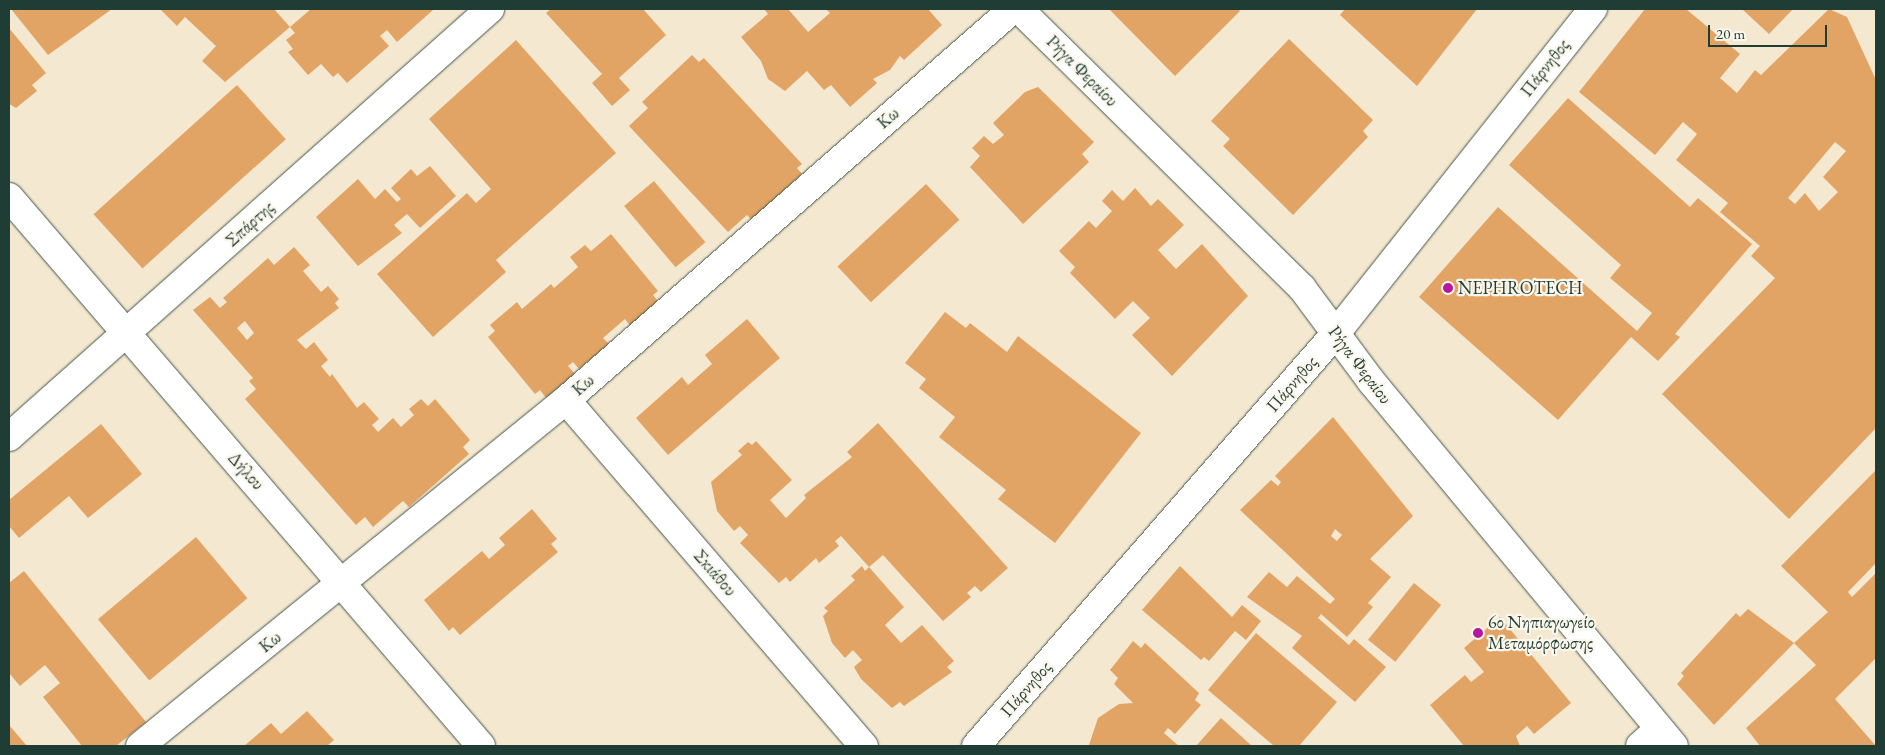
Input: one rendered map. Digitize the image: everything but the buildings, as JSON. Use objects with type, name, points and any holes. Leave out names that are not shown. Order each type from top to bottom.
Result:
[{"type":"street","name":"Σπάρτης","points":[[9,436],[126,336],[490,9]]},
{"type":"street","name":"Κω","points":[[140,746],[566,400],[1013,9]]},
{"type":"street","name":"Ρήγα Φεραίου","points":[[1019,9],[1302,288],[1658,740]]},
{"type":"street","name":"Πάρνηθος","points":[[976,746],[1336,333],[1584,12]]},
{"type":"street","name":"Δήλου","points":[[9,197],[126,336],[344,582],[481,746]]},
{"type":"street","name":"Σκιάθου","points":[[566,400],[864,746]]},
{"type":"place","name":"NEPHROTECH","points":[[1448,288]]},
{"type":"place","name":"6ο Νηπιαγωγείο Μεταμόρφωσης","points":[[1478,633]]}]
